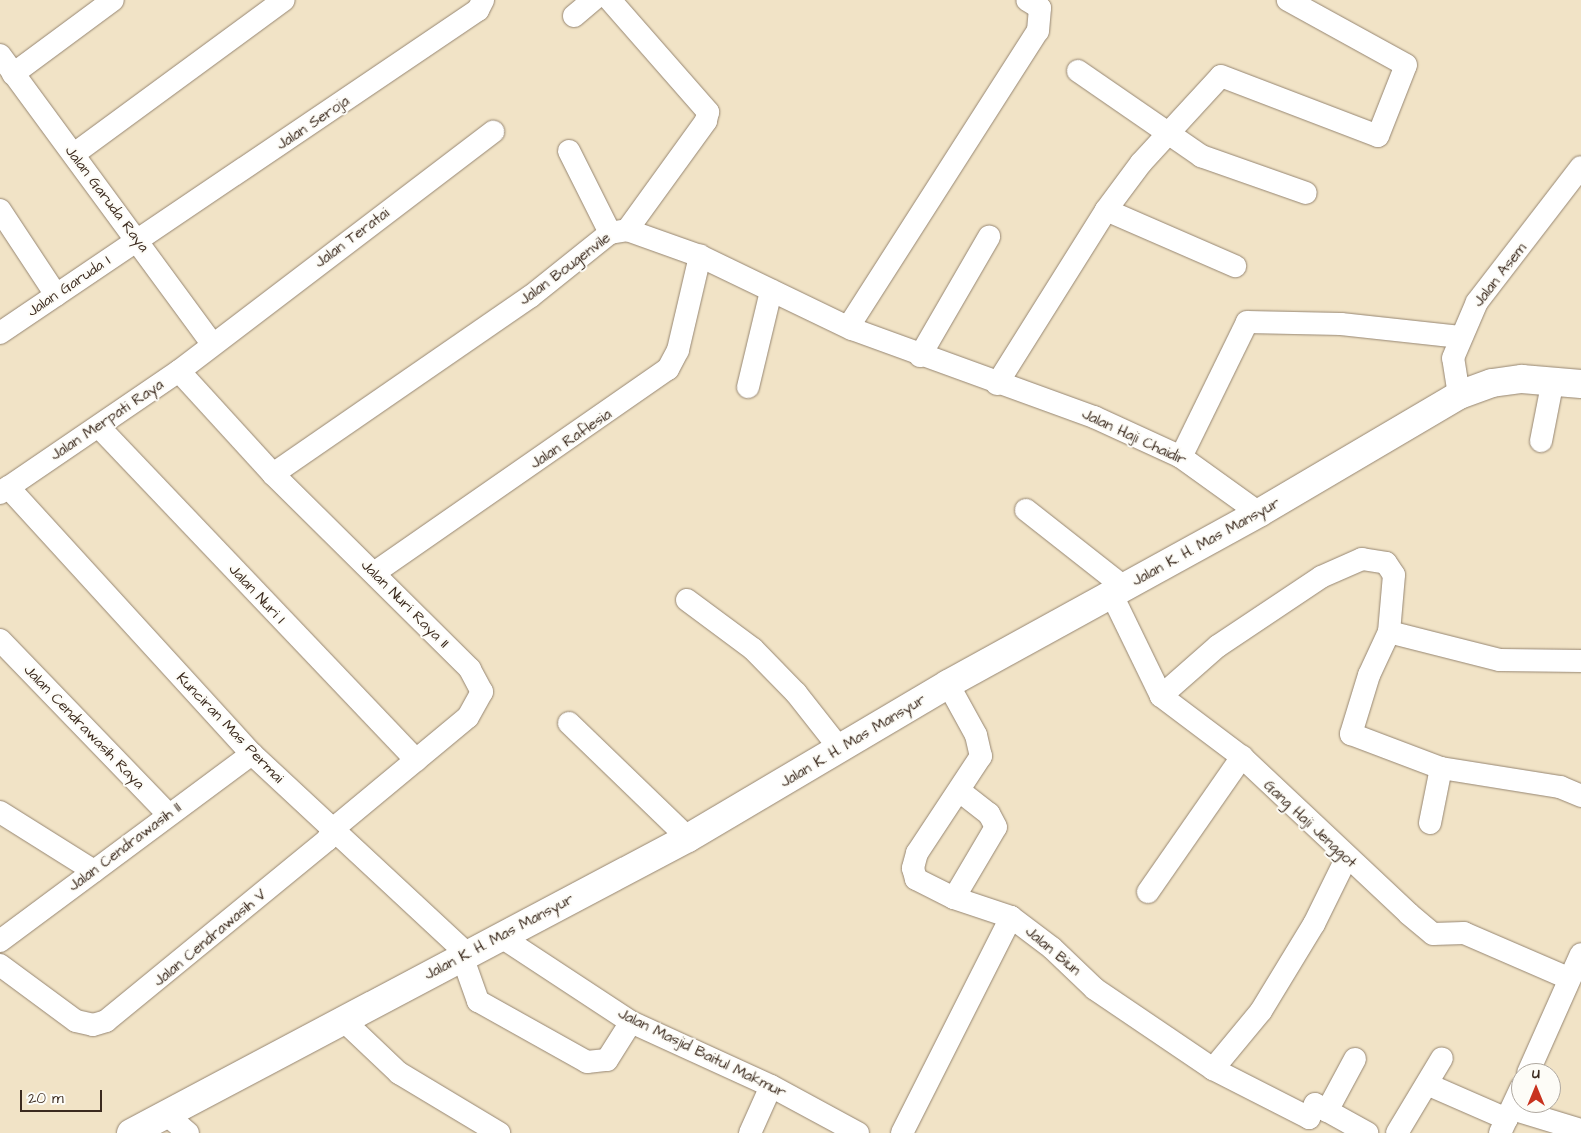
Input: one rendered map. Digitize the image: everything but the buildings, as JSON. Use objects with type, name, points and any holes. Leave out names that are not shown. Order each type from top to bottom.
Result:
[{"type":"street","points":[[13,74],[114,0]]},
{"type":"street","points":[[74,154],[284,0]]},
{"type":"street","name":"Jalan Seroja","points":[[138,240],[478,10],[483,0]]},
{"type":"street","points":[[574,16],[593,0]]},
{"type":"street","points":[[569,151],[618,231],[706,122],[708,112],[610,0]]},
{"type":"street","points":[[849,326],[1038,32],[1040,8],[1027,0]]},
{"type":"street","points":[[997,384],[1106,210],[1221,76],[1378,136],[1406,65],[1288,0]]},
{"type":"street","name":"Jalan Garuda Raya","points":[[0,55],[138,240],[212,344]]},
{"type":"street","points":[[1078,71],[1168,136],[1201,156],[1306,193]]},
{"type":"street","name":"Jalan Teratai","points":[[212,344],[493,132]]},
{"type":"street","name":"Jalan Asem","points":[[1459,395],[1452,372],[1460,336],[1477,302],[1581,167]]},
{"type":"street","points":[[0,210],[56,295]]},
{"type":"street","points":[[1106,210],[1235,266]]},
{"type":"street","name":"Jalan Bougenvile","points":[[274,474],[530,297],[618,231],[700,256],[849,326],[920,356],[997,384]]},
{"type":"street","points":[[920,356],[989,237]]},
{"type":"street","name":"Jalan Garuda I","points":[[0,333],[138,240]]},
{"type":"street","name":"Jalan Raflesia","points":[[374,573],[668,369],[678,350],[700,256]]},
{"type":"street","points":[[748,388],[771,291]]},
{"type":"street","points":[[1181,457],[1247,322],[1341,324],[1460,336]]},
{"type":"street","name":"Jalan Merpati Raya","points":[[4,490],[179,371],[212,344]]},
{"type":"street","name":"Jalan Nuri Raya II","points":[[179,371],[274,474],[470,669],[481,686],[478,704],[468,717],[333,829]]},
{"type":"street","points":[[1541,441],[1553,380]]},
{"type":"street","name":"Jalan K. H. Mas Mansyur","points":[[131,1133],[688,838],[948,684],[1258,513],[1459,395],[1492,383],[1553,380],[1581,384]]},
{"type":"street","name":"Jalan Haji Chaidir","points":[[997,384],[1094,417],[1181,457],[1258,513]]},
{"type":"street","name":"Jalan Nuri I","points":[[99,427],[416,760]]},
{"type":"street","name":"Kunciran Mas Permai","points":[[4,490],[252,754],[465,955]]},
{"type":"street","points":[[1026,510],[1118,591]]},
{"type":"street","points":[[1161,696],[1274,605],[1362,559],[1386,563],[1394,575],[1389,632],[1369,675],[1351,734],[1442,768],[1560,787],[1581,796]]},
{"type":"street","name":"Gang Haji Jenggot","points":[[1118,591],[1161,696],[1242,757],[1346,858],[1433,934],[1464,933],[1568,978]]},
{"type":"street","points":[[687,600],[753,649],[796,694],[840,749]]},
{"type":"street","points":[[1389,632],[1500,660],[1581,661]]},
{"type":"street","name":"Jalan Cendrawasih Raya","points":[[0,640],[168,814]]},
{"type":"street","name":"Jalan Biun","points":[[948,684],[980,747],[976,768],[917,853],[913,868],[916,878],[954,898],[1011,917],[1095,988],[1213,1069],[1309,1118],[1315,1104],[1327,1111]]},
{"type":"street","points":[[569,724],[688,838]]},
{"type":"street","name":"Jalan Cendrawasih II","points":[[0,941],[168,814],[252,754]]},
{"type":"street","points":[[1148,892],[1242,757]]},
{"type":"street","points":[[1430,823],[1442,768]]},
{"type":"street","points":[[954,898],[996,827],[989,814],[960,791]]},
{"type":"street","points":[[0,812],[94,871]]},
{"type":"street","name":"Jalan Cendrawasih V","points":[[0,965],[76,1021],[93,1025],[126,1008],[327,840],[333,829]]},
{"type":"street","points":[[1213,1069],[1261,1011],[1314,924],[1346,858]]},
{"type":"street","points":[[902,1133],[1011,917]]},
{"type":"street","name":"Jalan Masjid Baitul Makmur","points":[[500,936],[631,1022],[771,1086],[829,1126],[858,1133]]},
{"type":"street","points":[[1532,1063],[1568,978],[1581,954]]},
{"type":"street","points":[[465,955],[478,1001],[587,1062],[607,1060],[631,1022]]},
{"type":"street","points":[[342,1020],[399,1073],[499,1133]]},
{"type":"street","points":[[1397,1133],[1429,1085],[1442,1058]]},
{"type":"street","points":[[1354,1059],[1327,1111],[1354,1130]]},
{"type":"street","points":[[1429,1085],[1506,1120],[1581,1130]]},
{"type":"street","points":[[750,1133],[771,1086]]},
{"type":"street","points":[[166,1114],[188,1133]]}]
